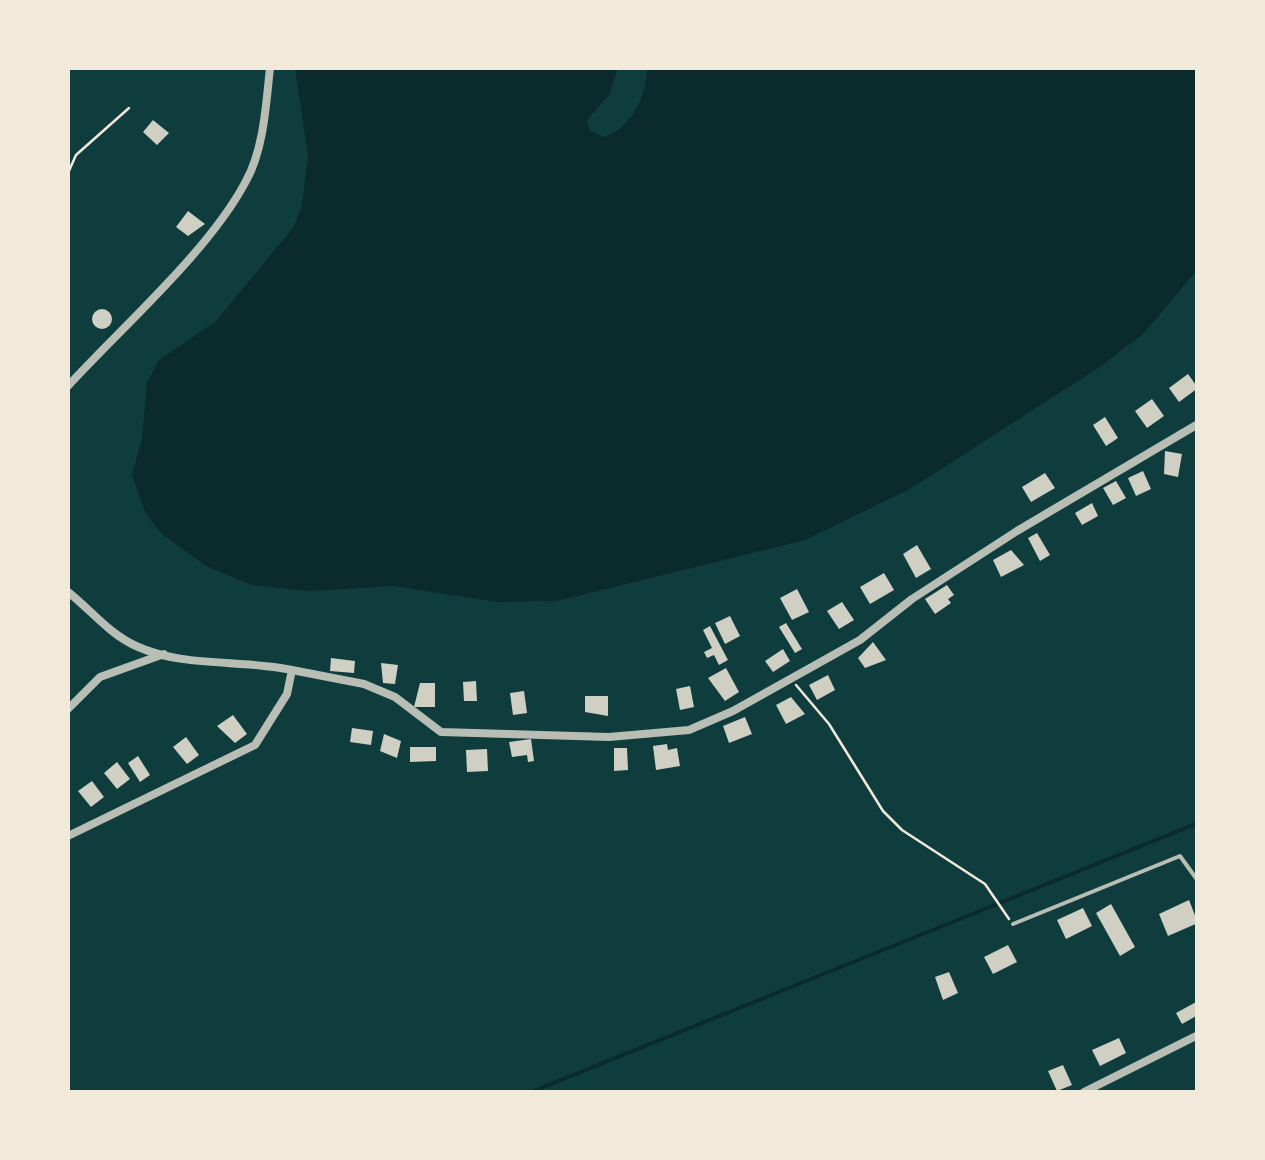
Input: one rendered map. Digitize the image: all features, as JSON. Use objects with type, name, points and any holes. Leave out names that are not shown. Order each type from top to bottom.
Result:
[{"type":"street","points":[[68,386],[191,255],[247,180],[265,114],[270,68]]},
{"type":"street","points":[[68,592],[105,627],[137,646],[164,654],[292,670],[364,684],[394,697],[441,732],[472,736],[560,732],[609,736],[689,730],[791,680],[860,640],[1016,531],[1198,424]]},
{"type":"street","points":[[68,708],[100,677],[164,654]]},
{"type":"street","points":[[68,836],[255,745],[287,694],[292,670]]},
{"type":"street","points":[[1084,1092],[1198,1035]]},
{"type":"lane","points":[[1012,924],[1180,856],[1198,882]]},
{"type":"path","points":[[68,172],[76,156],[128,108]]},
{"type":"path","points":[[791,680],[830,724],[883,811],[902,830],[972,872],[1003,910]]},
{"type":"water","points":[[295,68],[618,68],[609,95],[587,120],[590,131],[604,137],[623,126],[636,109],[647,68],[1197,68],[1197,270],[1144,333],[1101,366],[910,489],[805,540],[557,601],[496,602],[394,586],[310,591],[252,585],[206,566],[162,534],[146,514],[132,475],[142,439],[147,383],[158,361],[215,322],[293,228],[302,205],[308,156]]},
{"type":"building","points":[[153,120],[169,133],[157,145],[143,132]]},
{"type":"building","points":[[188,211],[205,224],[188,236],[176,227]]},
{"type":"building","points":[[102,309],[112,319],[102,329],[92,319]]},
{"type":"building","points":[[1188,374],[1198,388],[1179,402],[1169,388]]},
{"type":"building","points":[[1152,399],[1164,416],[1147,428],[1135,411]]},
{"type":"building","points":[[1105,417],[1118,438],[1106,446],[1093,425]]},
{"type":"building","points":[[1165,451],[1182,454],[1178,477],[1164,474]]},
{"type":"building","points":[[1143,471],[1151,489],[1136,496],[1128,478]]},
{"type":"building","points":[[1045,473],[1055,488],[1031,502],[1022,487]]},
{"type":"building","points":[[1116,481],[1126,498],[1113,505],[1103,488]]},
{"type":"building","points":[[1092,503],[1098,516],[1082,525],[1075,513]]},
{"type":"building","points":[[1037,533],[1050,555],[1040,561],[1028,538]]},
{"type":"building","points":[[917,545],[931,569],[916,578],[903,554]]},
{"type":"building","points":[[1011,550],[1024,565],[1001,577],[993,560]]},
{"type":"building","points":[[884,573],[894,590],[870,604],[860,587]]},
{"type":"building","points":[[947,585],[954,595],[948,599],[951,603],[935,614],[925,599]]},
{"type":"building","points":[[797,589],[809,612],[792,620],[780,598]]},
{"type":"building","points":[[842,602],[854,620],[839,629],[827,611]]},
{"type":"building","points":[[730,616],[740,636],[725,644],[715,623]]},
{"type":"building","points":[[786,623],[802,649],[795,653],[779,627]]},
{"type":"building","points":[[710,626],[728,660],[719,665],[714,655],[707,658],[704,652],[712,648],[703,630]]},
{"type":"building","points":[[873,642],[886,660],[865,668],[858,658]]},
{"type":"building","points":[[783,649],[790,661],[773,672],[765,661]]},
{"type":"building","points":[[331,658],[355,661],[354,673],[330,671]]},
{"type":"building","points":[[381,663],[398,665],[395,684],[383,683]]},
{"type":"building","points":[[726,668],[739,692],[725,701],[708,678]]},
{"type":"building","points":[[828,675],[835,690],[817,700],[809,685]]},
{"type":"building","points":[[476,681],[477,701],[464,701],[463,682]]},
{"type":"building","points":[[420,683],[435,683],[435,707],[414,707]]},
{"type":"building","points":[[690,686],[694,707],[680,710],[676,689]]},
{"type":"building","points":[[524,691],[527,713],[513,715],[510,693]]},
{"type":"building","points":[[585,696],[608,696],[608,716],[585,712]]},
{"type":"building","points":[[791,697],[805,714],[786,724],[776,705]]},
{"type":"building","points":[[233,715],[247,734],[235,743],[217,726]]},
{"type":"building","points":[[745,717],[752,734],[729,743],[723,726]]},
{"type":"building","points":[[352,728],[373,731],[371,745],[350,742]]},
{"type":"building","points":[[384,734],[401,741],[397,758],[380,751]]},
{"type":"building","points":[[186,737],[199,755],[187,764],[173,747]]},
{"type":"building","points":[[531,739],[534,761],[528,762],[527,755],[512,757],[509,742]]},
{"type":"building","points":[[667,744],[668,750],[677,748],[680,766],[656,770],[653,746]]},
{"type":"building","points":[[410,747],[436,747],[436,761],[410,762]]},
{"type":"building","points":[[614,748],[627,748],[628,770],[614,771]]},
{"type":"building","points":[[487,749],[488,771],[467,772],[466,750]]},
{"type":"building","points":[[138,756],[150,775],[140,782],[128,763]]},
{"type":"building","points":[[117,762],[130,779],[117,789],[104,773]]},
{"type":"building","points":[[92,781],[104,797],[91,807],[78,791]]},
{"type":"building","points":[[1189,900],[1198,923],[1168,936],[1159,914]]},
{"type":"building","points":[[1111,904],[1135,947],[1120,956],[1096,913]]},
{"type":"building","points":[[1083,908],[1092,926],[1066,939],[1057,920]]},
{"type":"building","points":[[1008,945],[1017,962],[993,974],[984,957]]},
{"type":"building","points":[[949,972],[958,993],[943,1000],[935,977]]},
{"type":"building","points":[[1198,1001],[1198,1015],[1182,1024],[1176,1013]]},
{"type":"building","points":[[1119,1038],[1126,1053],[1100,1066],[1092,1050]]},
{"type":"building","points":[[1063,1065],[1072,1085],[1057,1091],[1048,1071]]},
{"type":"waterway","points":[[531,1092],[1198,823]]}]
